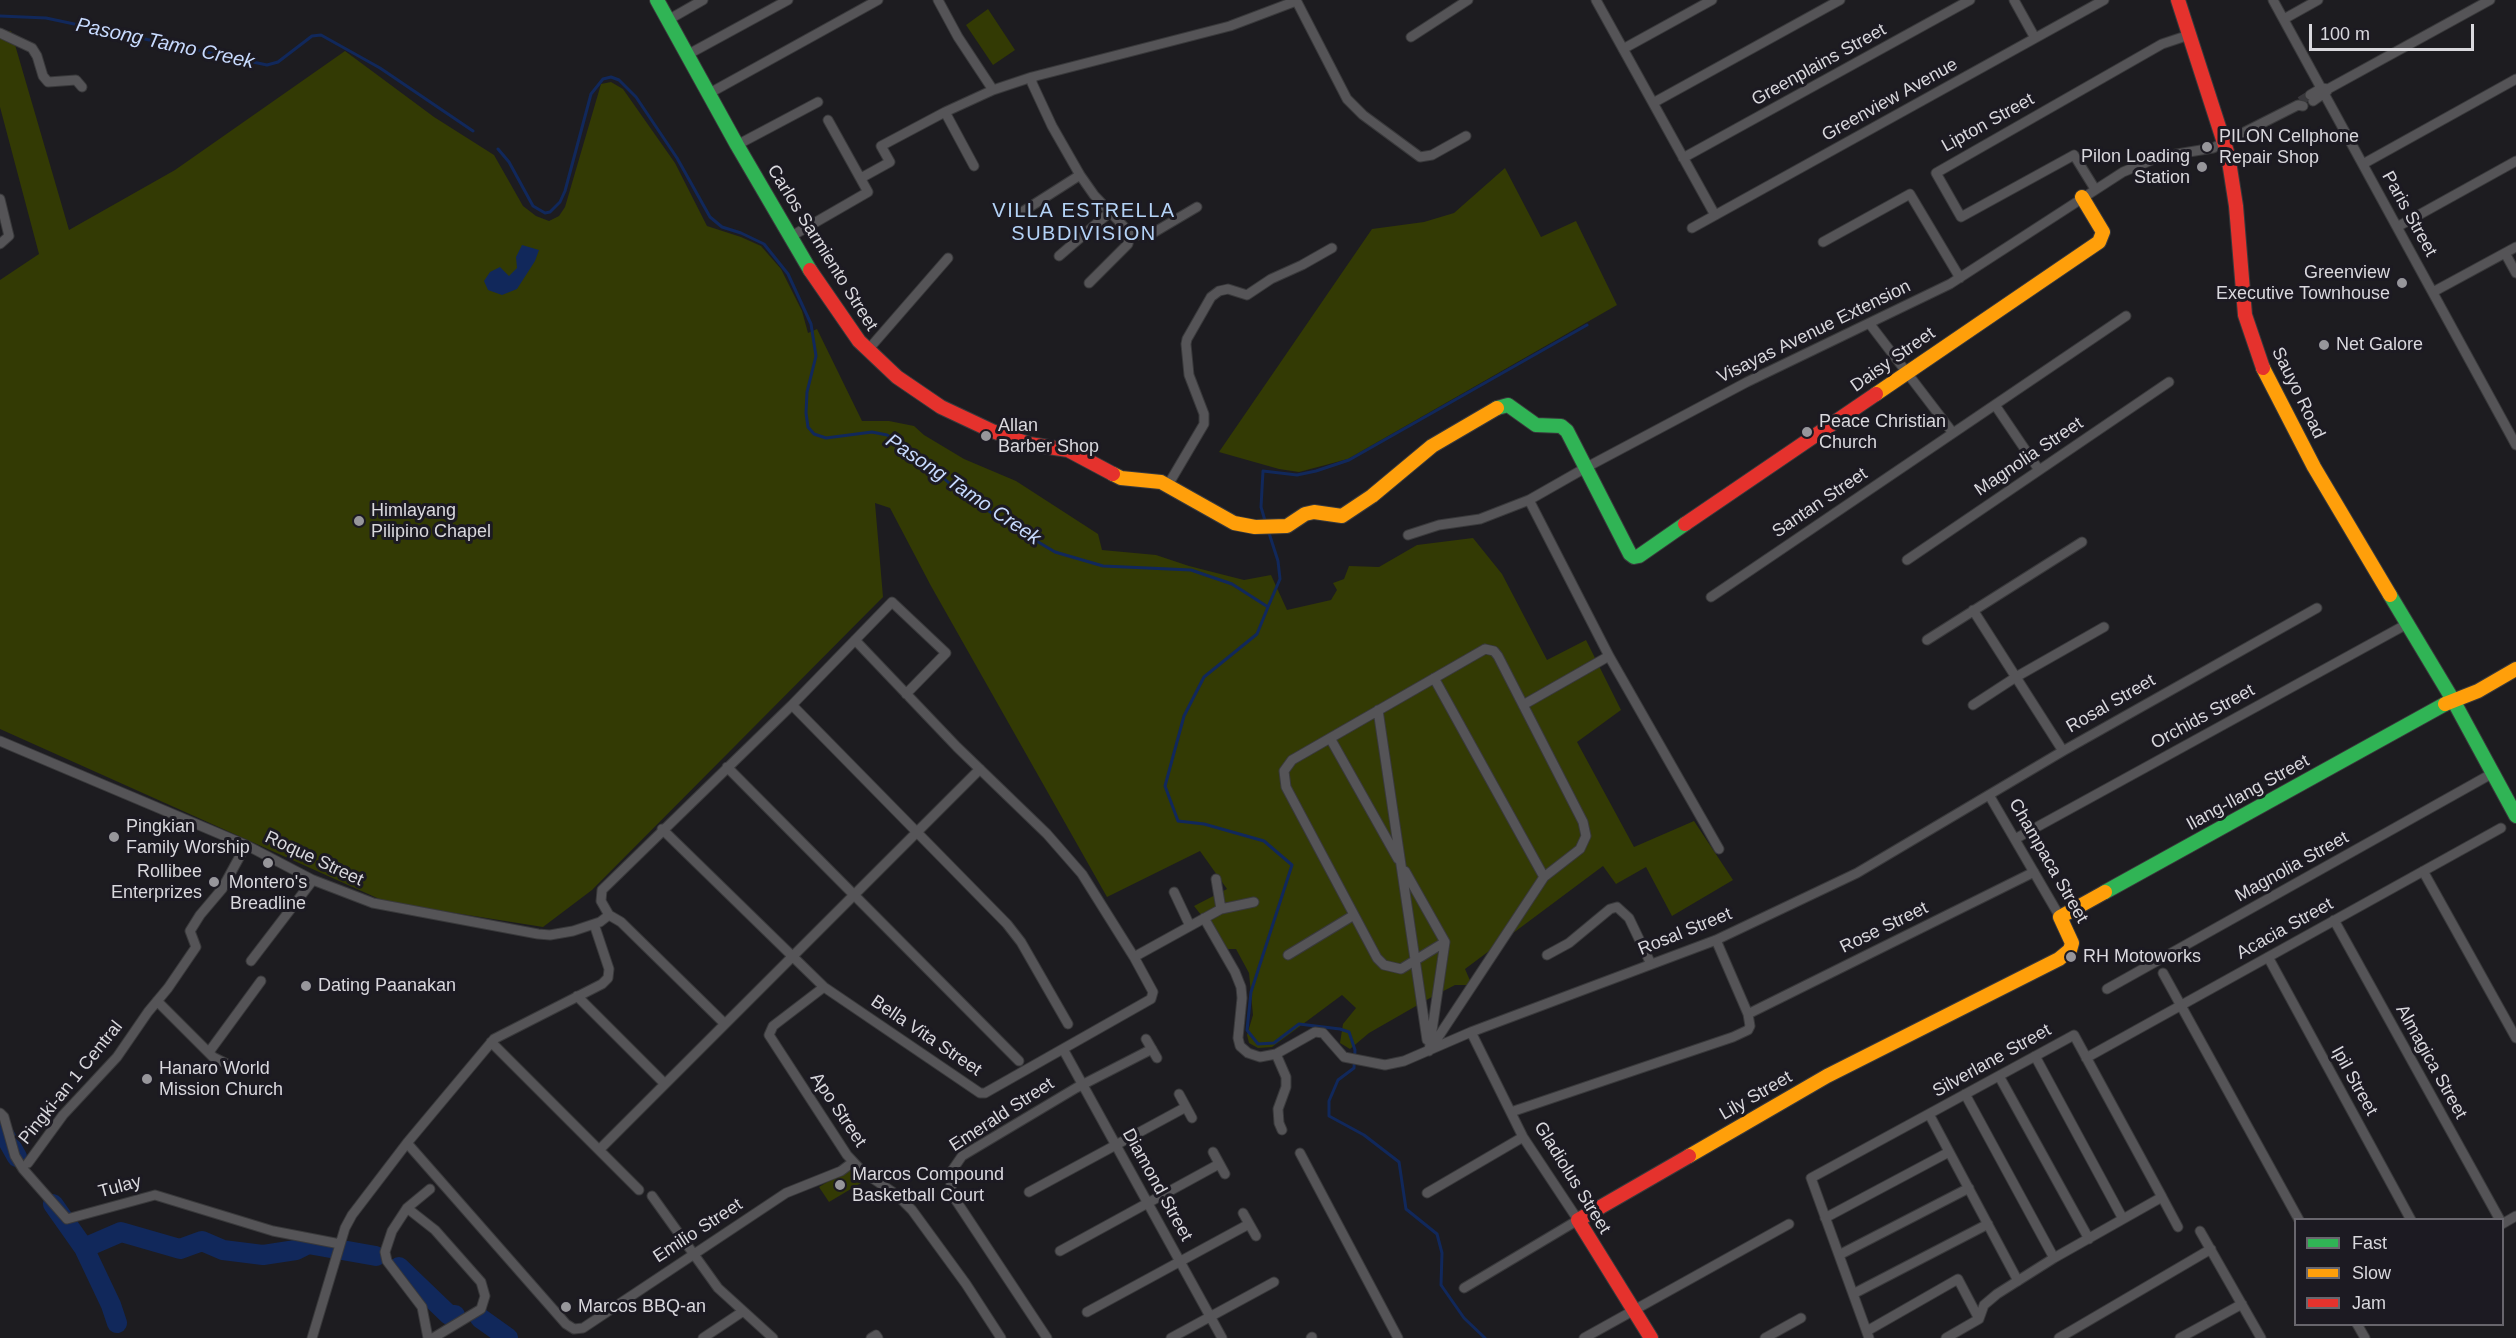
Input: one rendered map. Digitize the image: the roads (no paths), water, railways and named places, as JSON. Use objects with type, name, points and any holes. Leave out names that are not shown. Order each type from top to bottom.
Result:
[{"type":"street","name":"Carlos Sarmiento Street","points":[[657,0],[790,237],[840,316],[867,351],[921,395],[958,416],[1029,444],[1068,450],[1121,477],[1151,480],[1168,485],[1213,513],[1234,523],[1255,527],[1287,526],[1305,514],[1314,512],[1342,516],[1354,510],[1432,446],[1500,406],[1515,408],[1528,421],[1536,425],[1561,426],[1567,431],[1587,467]]},
{"type":"street","points":[[668,20],[703,0]]},
{"type":"street","points":[[687,56],[788,0]]},
{"type":"street","points":[[708,94],[878,0]]},
{"type":"street","points":[[938,0],[993,90]]},
{"type":"street","points":[[861,178],[890,162],[881,146],[993,90],[1032,77],[1230,26],[1296,0],[1347,99],[1363,116],[1420,157],[1432,154],[1466,136]]},
{"type":"street","points":[[1411,37],[1468,0]]},
{"type":"street","points":[[1596,0],[1715,215]]},
{"type":"street","points":[[1623,49],[1712,0]]},
{"type":"street","points":[[1653,103],[1840,0]]},
{"type":"street","name":"Greenplains Street","points":[[1683,158],[1970,0]]},
{"type":"street","points":[[2014,0],[2035,38]]},
{"type":"street","name":"Greenview Avenue","points":[[1692,228],[2104,0]]},
{"type":"street","name":"Sauyo Road","points":[[2178,0],[2225,143],[2236,206],[2245,315],[2267,379],[2314,467],[2454,700],[2516,816]]},
{"type":"street","name":"Paris Street","points":[[2273,0],[2325,91],[2516,445]]},
{"type":"street","points":[[2284,19],[2318,0]]},
{"type":"street","points":[[2311,98],[2490,0]]},
{"type":"street","points":[[0,33],[32,48],[43,76],[48,82],[76,80],[82,87]]},
{"type":"street","name":"Lipton Street","points":[[2095,189],[2074,155],[1961,217],[1936,173],[2162,44],[2189,35]]},
{"type":"street","points":[[1032,77],[1032,83],[1052,126],[1080,175],[1109,213],[1128,230],[1130,236],[1128,244],[1089,283]]},
{"type":"street","points":[[2363,164],[2516,79]]},
{"type":"street","points":[[737,145],[818,102]]},
{"type":"street","name":"Visayas Avenue Extension","points":[[1408,535],[1439,525],[1480,519],[1529,500],[1747,382],[1960,278],[2123,172],[2159,157],[2213,148],[2300,104]]},
{"type":"street","points":[[945,112],[974,166]]},
{"type":"street","points":[[790,237],[868,192],[828,120]]},
{"type":"street","points":[[2397,227],[2516,161]]},
{"type":"street","points":[[1022,212],[1080,175]]},
{"type":"street","points":[[1823,242],[1910,194],[1960,278]]},
{"type":"street","name":"Daisy Street","points":[[1587,467],[1630,554],[1634,557],[1639,556],[2103,238],[2103,232],[2082,197]]},
{"type":"street","points":[[0,198],[9,236],[0,244]]},
{"type":"street","points":[[1130,236],[1153,233],[1197,207]]},
{"type":"street","points":[[1059,256],[1109,213]]},
{"type":"street","points":[[2433,292],[2516,247]]},
{"type":"street","points":[[1168,485],[1203,424],[1204,414],[1189,375],[1186,344],[1211,297],[1219,291],[1228,289],[1241,295],[1247,295],[1271,279],[1332,248]]},
{"type":"street","points":[[2505,253],[2516,273]]},
{"type":"street","points":[[867,351],[948,258]]},
{"type":"street","name":"Santan Street","points":[[1712,597],[2126,316]]},
{"type":"street","points":[[1869,323],[1953,433]]},
{"type":"street","name":"Magnolia Street","points":[[1907,560],[2169,382]]},
{"type":"street","points":[[1995,405],[2039,470]]},
{"type":"street","points":[[1529,500],[1609,656],[1719,849]]},
{"type":"street","points":[[1927,640],[2082,542]]},
{"type":"street","points":[[725,1024],[626,927],[609,915],[601,901],[602,890],[662,829],[792,705],[892,602],[946,653],[906,694]]},
{"type":"street","name":"Rosal Street","points":[[1276,1054],[1316,1032],[1323,1033],[1344,1057],[1352,1060],[1386,1065],[1404,1061],[1472,1032],[1716,940],[1888,856],[2063,751],[2317,608]]},
{"type":"street","points":[[1973,610],[2063,751]]},
{"type":"street","name":"Orchids Street","points":[[2015,840],[2408,624]]},
{"type":"street","points":[[1973,705],[2016,677],[2104,627]]},
{"type":"street","points":[[855,640],[980,769],[1047,834],[1082,874],[1132,954],[1221,909],[1254,902]]},
{"type":"street","points":[[1429,1051],[1544,877],[1580,849],[1586,836],[1586,829],[1498,656],[1490,649],[1479,651],[1292,760],[1284,771],[1283,778],[1286,787],[1377,958],[1392,969],[1401,969],[1444,942]]},
{"type":"street","points":[[1523,705],[1609,656]]},
{"type":"street","name":"Ilang-Ilang Street","points":[[2060,917],[2454,700],[2478,691],[2516,669]]},
{"type":"street","points":[[1434,678],[1544,877]]},
{"type":"street","points":[[792,705],[1014,933],[1068,1024]]},
{"type":"street","points":[[1378,710],[1429,1051]]},
{"type":"street","points":[[1330,738],[1444,942],[1429,1051]]},
{"type":"street","name":"Roque Street","points":[[0,741],[246,845],[313,880],[391,908],[538,934],[561,934],[594,924],[609,915]]},
{"type":"street","points":[[727,767],[1019,1061]]},
{"type":"street","points":[[599,1150],[980,769]]},
{"type":"street","name":"Magnolia Street","points":[[2107,989],[2493,773]]},
{"type":"street","name":"Champaca Street","points":[[1989,795],[2070,934],[2072,947]]},
{"type":"street","name":"Acacia Street","points":[[2086,1058],[2501,828]]},
{"type":"street","points":[[662,829],[824,987]]},
{"type":"street","name":"Pingki-an 1 Central","points":[[28,1163],[63,1115],[117,1057],[196,947],[190,931],[222,889],[246,845]]},
{"type":"street","points":[[2423,871],[2516,1038]]},
{"type":"street","name":"Rose Street","points":[[1748,1014],[2034,872]]},
{"type":"street","points":[[1216,879],[1221,909]]},
{"type":"street","points":[[251,961],[313,880]]},
{"type":"street","points":[[1174,892],[1190,926]]},
{"type":"street","points":[[1547,955],[1569,943],[1601,916],[1617,907],[1622,909],[1629,918],[1651,964]]},
{"type":"street","points":[[1288,955],[1354,915]]},
{"type":"street","points":[[1204,918],[1235,972],[1241,987],[1242,998],[1238,1028],[1240,1046],[1248,1053],[1260,1057],[1276,1054],[1286,1077],[1287,1087],[1278,1109],[1282,1130]]},
{"type":"street","name":"Almagica Street","points":[[2334,920],[2499,1218]]},
{"type":"street","points":[[312,1338],[340,1245],[352,1215],[407,1143],[491,1042],[504,1033],[602,984],[608,978],[609,969],[594,924]]},
{"type":"street","points":[[1511,1112],[1748,1030],[1750,1026],[1748,1014],[1716,940]]},
{"type":"street","name":"Lily Street","points":[[1464,1288],[1827,1076],[2059,959],[2072,947]]},
{"type":"street","name":"Bella Vita Street","points":[[824,987],[983,1094],[1151,999],[1153,992],[1132,954]]},
{"type":"street","name":"Ipil Street","points":[[2268,957],[2410,1218]]},
{"type":"street","points":[[2163,973],[2298,1218]]},
{"type":"street","points":[[209,1052],[261,981]]},
{"type":"street","name":"Apo Street","points":[[824,987],[769,1032],[772,1040],[853,1162],[862,1172],[897,1195],[912,1210],[966,1284],[1001,1338]]},
{"type":"street","points":[[577,996],[665,1084]]},
{"type":"street","points":[[157,1001],[209,1052],[237,1070]]},
{"type":"street","name":"Gladiolus Street","points":[[1472,1032],[1523,1137],[1578,1220],[1650,1338]]},
{"type":"street","name":"Silverlane Street","points":[[1868,1335],[1811,1179],[2074,1035],[2178,1227]]},
{"type":"street","points":[[1146,1040],[1157,1059]]},
{"type":"street","points":[[491,1042],[639,1190]]},
{"type":"street","name":"Diamond Street","points":[[1063,1049],[1222,1338]]},
{"type":"street","name":"Emerald Street","points":[[1047,1338],[955,1199],[951,1188],[951,1172],[962,1156],[1082,1084],[1152,1049]]},
{"type":"street","points":[[2035,1056],[2123,1219]]},
{"type":"street","points":[[1999,1076],[2089,1239]]},
{"type":"street","points":[[1179,1094],[1192,1118]]},
{"type":"street","points":[[1965,1094],[2054,1258]]},
{"type":"street","points":[[1029,1192],[1186,1107]]},
{"type":"street","name":"Tulay","points":[[0,1113],[15,1156],[67,1219],[154,1195],[273,1231],[340,1245]]},
{"type":"street","points":[[1929,1114],[2018,1281]]},
{"type":"street","points":[[1427,1193],[1523,1137]]},
{"type":"street","name":"Emilio Street","points":[[407,1143],[566,1324],[574,1329],[583,1328],[786,1193],[841,1171],[853,1162]]},
{"type":"street","points":[[1213,1152],[1225,1174]]},
{"type":"street","points":[[1825,1218],[1949,1152]]},
{"type":"street","points":[[1300,1153],[1398,1338]]},
{"type":"street","points":[[1060,1251],[1220,1164]]},
{"type":"street","points":[[1839,1255],[1969,1188]]},
{"type":"street","points":[[428,1338],[422,1307],[387,1262],[385,1251],[392,1231],[407,1208],[430,1189]]},
{"type":"street","points":[[652,1196],[718,1287],[742,1312],[764,1328],[773,1338]]},
{"type":"street","points":[[1946,1338],[1980,1319],[1984,1305],[2018,1281],[2162,1197]]},
{"type":"street","points":[[407,1208],[435,1230],[481,1282],[485,1296],[481,1309],[433,1338]]},
{"type":"street","points":[[1243,1214],[1256,1236]]},
{"type":"street","points":[[1088,1312],[1249,1224]]},
{"type":"street","points":[[1584,1338],[1789,1224]]},
{"type":"street","points":[[1853,1294],[1988,1224]]},
{"type":"street","points":[[2200,1231],[2261,1338]]},
{"type":"street","points":[[2059,1338],[2211,1249]]},
{"type":"street","points":[[1868,1335],[1958,1280],[1980,1319]]},
{"type":"street","points":[[1171,1338],[1274,1282]]},
{"type":"street","points":[[2180,1338],[2242,1304]]},
{"type":"street","points":[[703,1338],[742,1312]]},
{"type":"street","points":[[1765,1338],[1801,1318]]},
{"type":"street","points":[[871,1338],[876,1335],[878,1338]]},
{"type":"water","points":[[522,245],[539,250],[535,261],[517,289],[502,295],[488,290],[484,281],[490,272],[500,267],[509,276],[517,268],[516,257]]},
{"type":"waterway","name":"Pasong Tamo Creek","points":[[0,16],[46,18],[267,65],[278,62],[312,36],[321,35],[380,68],[473,131]]},
{"type":"waterway","name":"Pasong Tamo Creek","points":[[498,149],[509,162],[533,206],[545,213],[550,212],[560,202],[565,191],[591,94],[603,79],[611,77],[619,80],[636,97],[677,158],[710,217],[722,227],[764,244],[788,274],[811,324],[816,356],[807,392],[806,413],[808,427],[814,434],[826,438],[872,432],[887,435],[914,451],[949,483],[1003,521],[1055,552],[1103,566],[1191,570],[1232,584],[1268,607]]},
{"type":"waterway","points":[[1266,524],[1261,507],[1263,471],[1297,475],[1349,460],[1587,325]]},
{"type":"waterway","name":"Pasong Tamo Creek","points":[[1269,533],[1278,561],[1280,579],[1257,634],[1204,677],[1184,716],[1165,786],[1178,821],[1204,824],[1264,841],[1292,865],[1251,992],[1247,1030],[1258,1044],[1274,1043],[1299,1024],[1349,1032],[1355,1050],[1354,1068],[1338,1080],[1329,1101],[1329,1116],[1364,1135],[1399,1162],[1406,1209],[1437,1234],[1442,1253],[1441,1285],[1464,1318],[1485,1338]]},
{"type":"waterway","points":[[0,1127],[17,1157]]},
{"type":"waterway","points":[[53,1204],[84,1248]]},
{"type":"waterway","points":[[117,1323],[84,1248],[121,1232],[180,1249],[202,1241],[223,1250],[263,1255],[296,1250],[308,1244],[376,1256]]},
{"type":"waterway","points":[[399,1267],[449,1315],[455,1315]]},
{"type":"waterway","points":[[480,1318],[508,1338]]},
{"type":"tunnel","points":[[2300,101],[2310,95]]},
{"type":"place","name":"PILON Cellphone Repair Shop","points":[[2207,147]]},
{"type":"place","name":"Pilon Loading Station","points":[[2202,167]]},
{"type":"place","name":"Greenview Executive Townhouse","points":[[2402,283]]},
{"type":"place","name":"Net Galore","points":[[2324,345]]},
{"type":"place","name":"Peace Christian Church","points":[[1807,432]]},
{"type":"place","name":"Allan Barber Shop","points":[[986,436]]},
{"type":"place","name":"Himlayang Pilipino Chapel","points":[[359,521]]},
{"type":"place","name":"Pingkian Family Worship","points":[[114,837]]},
{"type":"place","name":"Montero's Breadline","points":[[268,863]]},
{"type":"place","name":"Rollibee Enterprizes","points":[[214,882]]},
{"type":"place","name":"RH Motoworks","points":[[2071,957]]},
{"type":"place","name":"Dating Paanakan","points":[[306,986]]},
{"type":"place","name":"Hanaro World Mission Church","points":[[147,1079]]},
{"type":"place","name":"Marcos Compound Basketball Court","points":[[840,1185]]},
{"type":"place","name":"Marcos BBQ-an","points":[[566,1307]]},
{"type":"district","name":"VILLA ESTRELLA SUBDIVISION","points":[[1084,222]]}]
